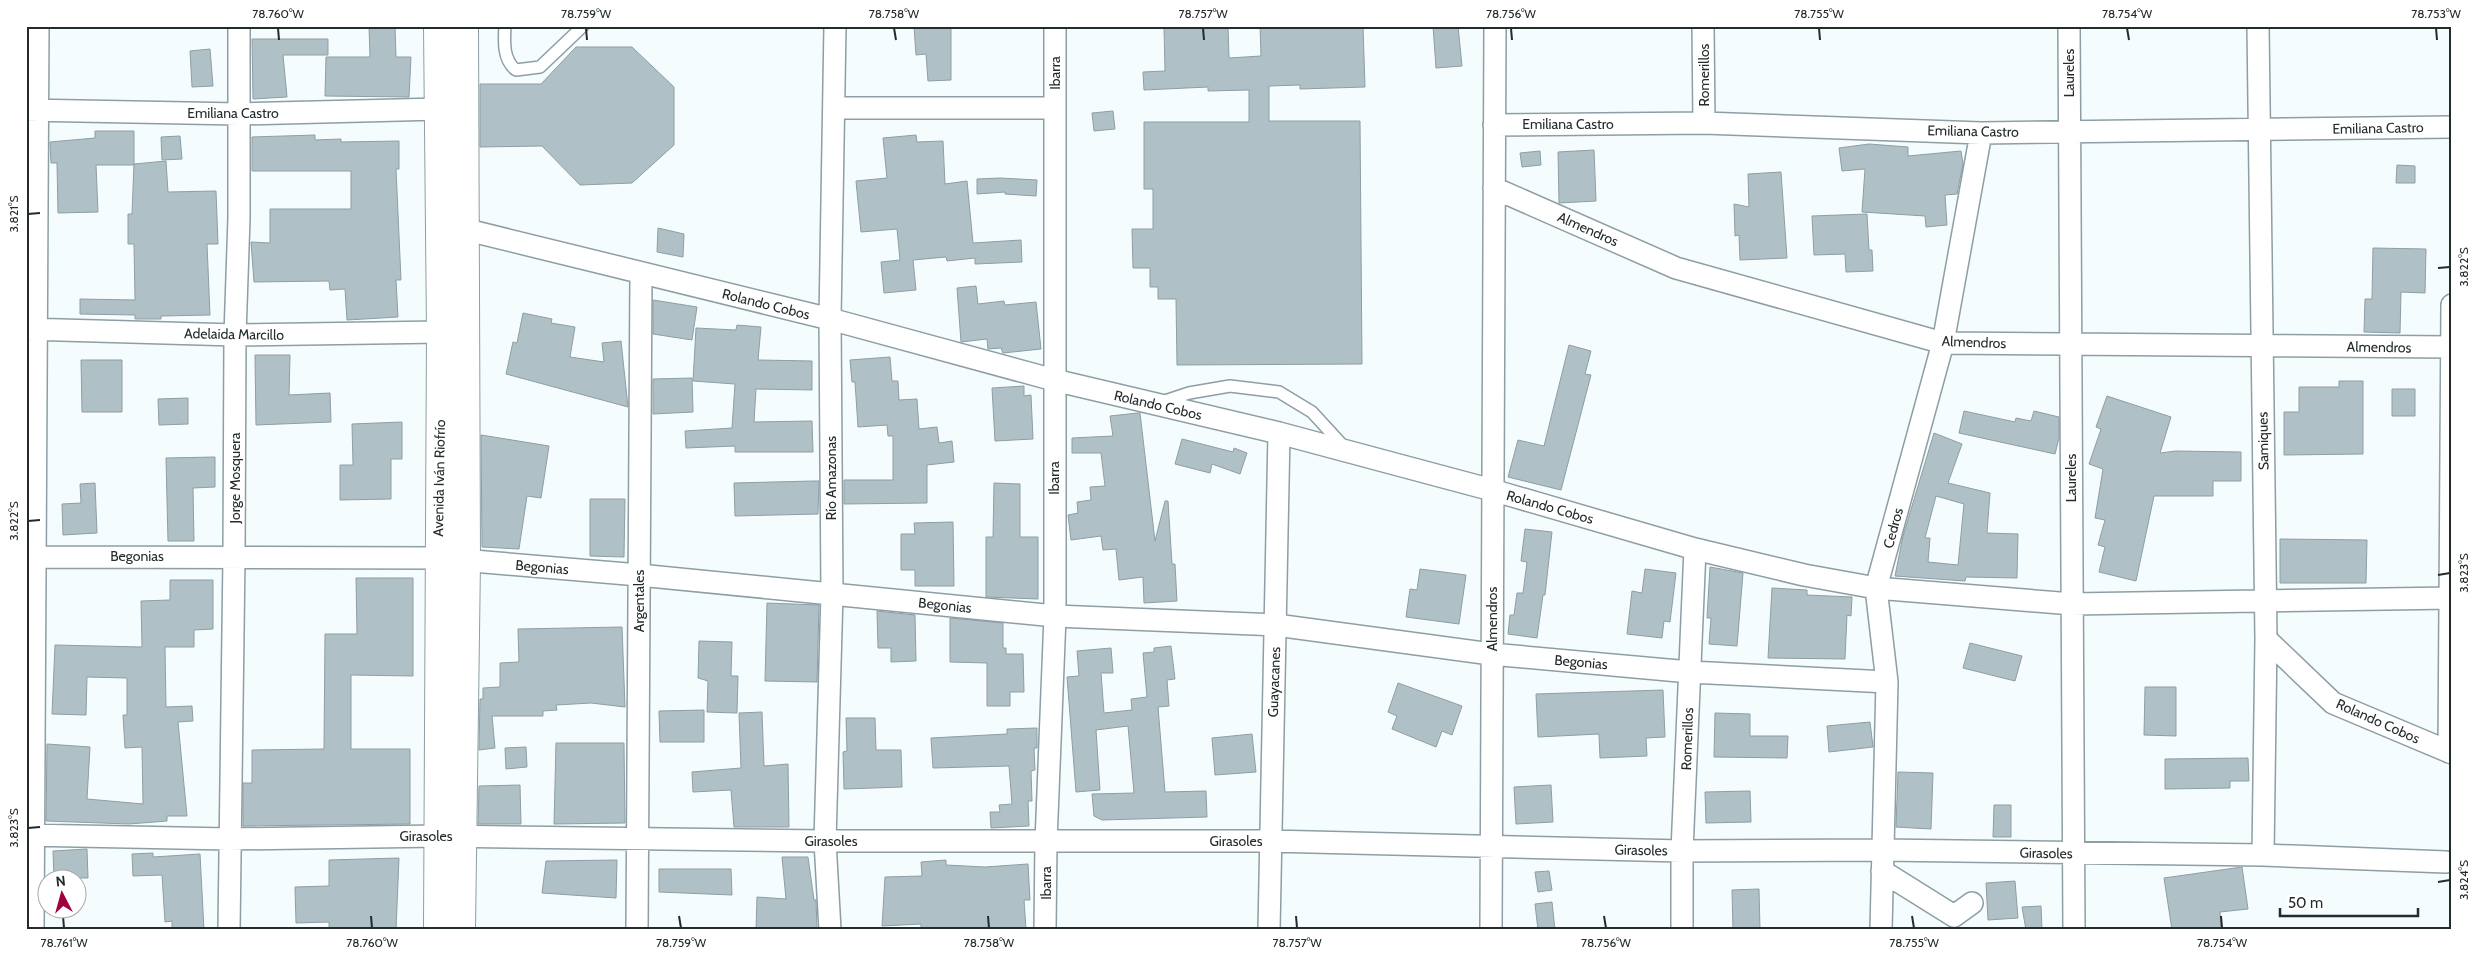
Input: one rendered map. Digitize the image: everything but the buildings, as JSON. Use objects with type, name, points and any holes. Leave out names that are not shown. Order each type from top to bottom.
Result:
[{"type":"main road","name":"Avenida Iván Riofrío","points":[[438,26],[439,109],[452,226],[466,560],[450,836],[438,930]]},
{"type":"main road","name":"Avenida Iván Riofrío","points":[[461,930],[450,836],[438,558],[441,332],[452,226],[464,26]]},
{"type":"street","points":[[33,930],[30,835],[32,110],[38,26]]},
{"type":"street","name":"Jorge Mosquera","points":[[229,930],[235,335],[239,218],[239,26]]},
{"type":"street","name":"Río Amazonas","points":[[830,930],[825,841],[832,594],[830,319],[835,26]]},
{"type":"street","name":"Ibarra","points":[[1045,930],[1046,842],[1055,616],[1055,26]]},
{"type":"street","name":"Almendros","points":[[1491,930],[1495,26]]},
{"type":"street","name":"Romerillos","points":[[1703,26],[1704,123]]},
{"type":"street","name":"Laureles","points":[[2069,26],[2074,930]]},
{"type":"street","name":"Samiques","points":[[2258,26],[2266,601],[2263,855]]},
{"type":"street","points":[[834,108],[1055,108]]},
{"type":"street","name":"Emiliana Castro","points":[[32,110],[238,114],[439,109]]},
{"type":"street","name":"Emiliana Castro","points":[[1494,125],[1704,123],[1981,133],[2452,127]]},
{"type":"street","name":"Cedros","points":[[1881,930],[1887,682],[1876,588],[1943,343],[1981,133]]},
{"type":"street","name":"Almendros","points":[[1494,188],[1676,268],[1943,343],[2451,347]]},
{"type":"street","name":"Rolando Cobos","points":[[452,226],[830,319],[1054,380],[1279,433],[1492,490],[1695,549],[1804,575],[1876,588],[2072,604],[2451,598]]},
{"type":"street","name":"Argentales","points":[[637,930],[641,273]]},
{"type":"street","points":[[2450,753],[2452,305]]},
{"type":"street","name":"Adelaida Marcillo","points":[[31,329],[235,335],[441,332]]},
{"type":"street","name":"Guayacanes","points":[[1269,930],[1279,433]]},
{"type":"street","name":"Romerillos","points":[[1682,930],[1682,851],[1695,549]]},
{"type":"street","name":"Begonias","points":[[31,556],[438,558],[639,575],[1055,616],[1276,625],[1491,654],[1690,672],[1887,682]]},
{"type":"street","name":"Rolando Cobos","points":[[2266,639],[2333,703],[2450,753]]},
{"type":"street","name":"Girasoles","points":[[30,835],[229,838],[450,836],[825,841],[1270,841],[1682,851],[1882,850],[2263,855],[2446,862]]},
{"type":"street","points":[[1882,871],[1954,916],[1972,903]]},
{"type":"lane","points":[[505,26],[508,64],[516,70],[540,67],[583,26]]},
{"type":"lane","points":[[1154,404],[1189,393],[1230,386],[1279,392],[1312,412],[1349,453]]}]
